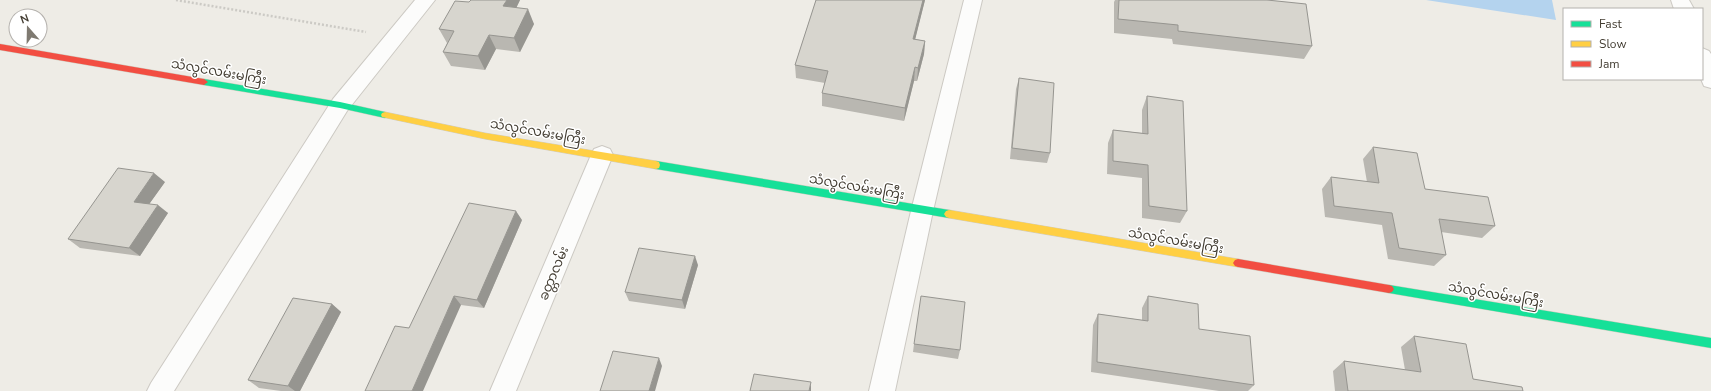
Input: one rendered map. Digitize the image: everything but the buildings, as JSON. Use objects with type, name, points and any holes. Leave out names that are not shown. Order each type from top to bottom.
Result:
[{"type":"street","points":[[160,391],[340,105],[426,0]]},
{"type":"street","points":[[882,391],[922,211],[972,0]]},
{"type":"street","name":"သံလွင်လမ်းမကြီး","points":[[0,47],[340,105],[486,136],[922,211],[1711,343]]},
{"type":"street","points":[[1703,59],[1711,80]]},
{"type":"street","name":"ခတ္တာလမ်း","points":[[503,391],[602,155]]},
{"type":"path","points":[[176,0],[396,37]]},
{"type":"water","points":[[1426,0],[1552,0],[1556,20]]},
{"type":"traffic: fast","points":[[204,82],[340,105],[385,115]]},
{"type":"traffic: fast","points":[[656,165],[949,214]]},
{"type":"traffic: fast","points":[[1389,289],[1711,343]]},
{"type":"traffic: slow","points":[[385,115],[485,136],[656,165]]},
{"type":"traffic: slow","points":[[949,214],[1238,263]]},
{"type":"traffic: jam","points":[[0,47],[204,82]]},
{"type":"traffic: jam","points":[[1238,263],[1389,289]]}]
